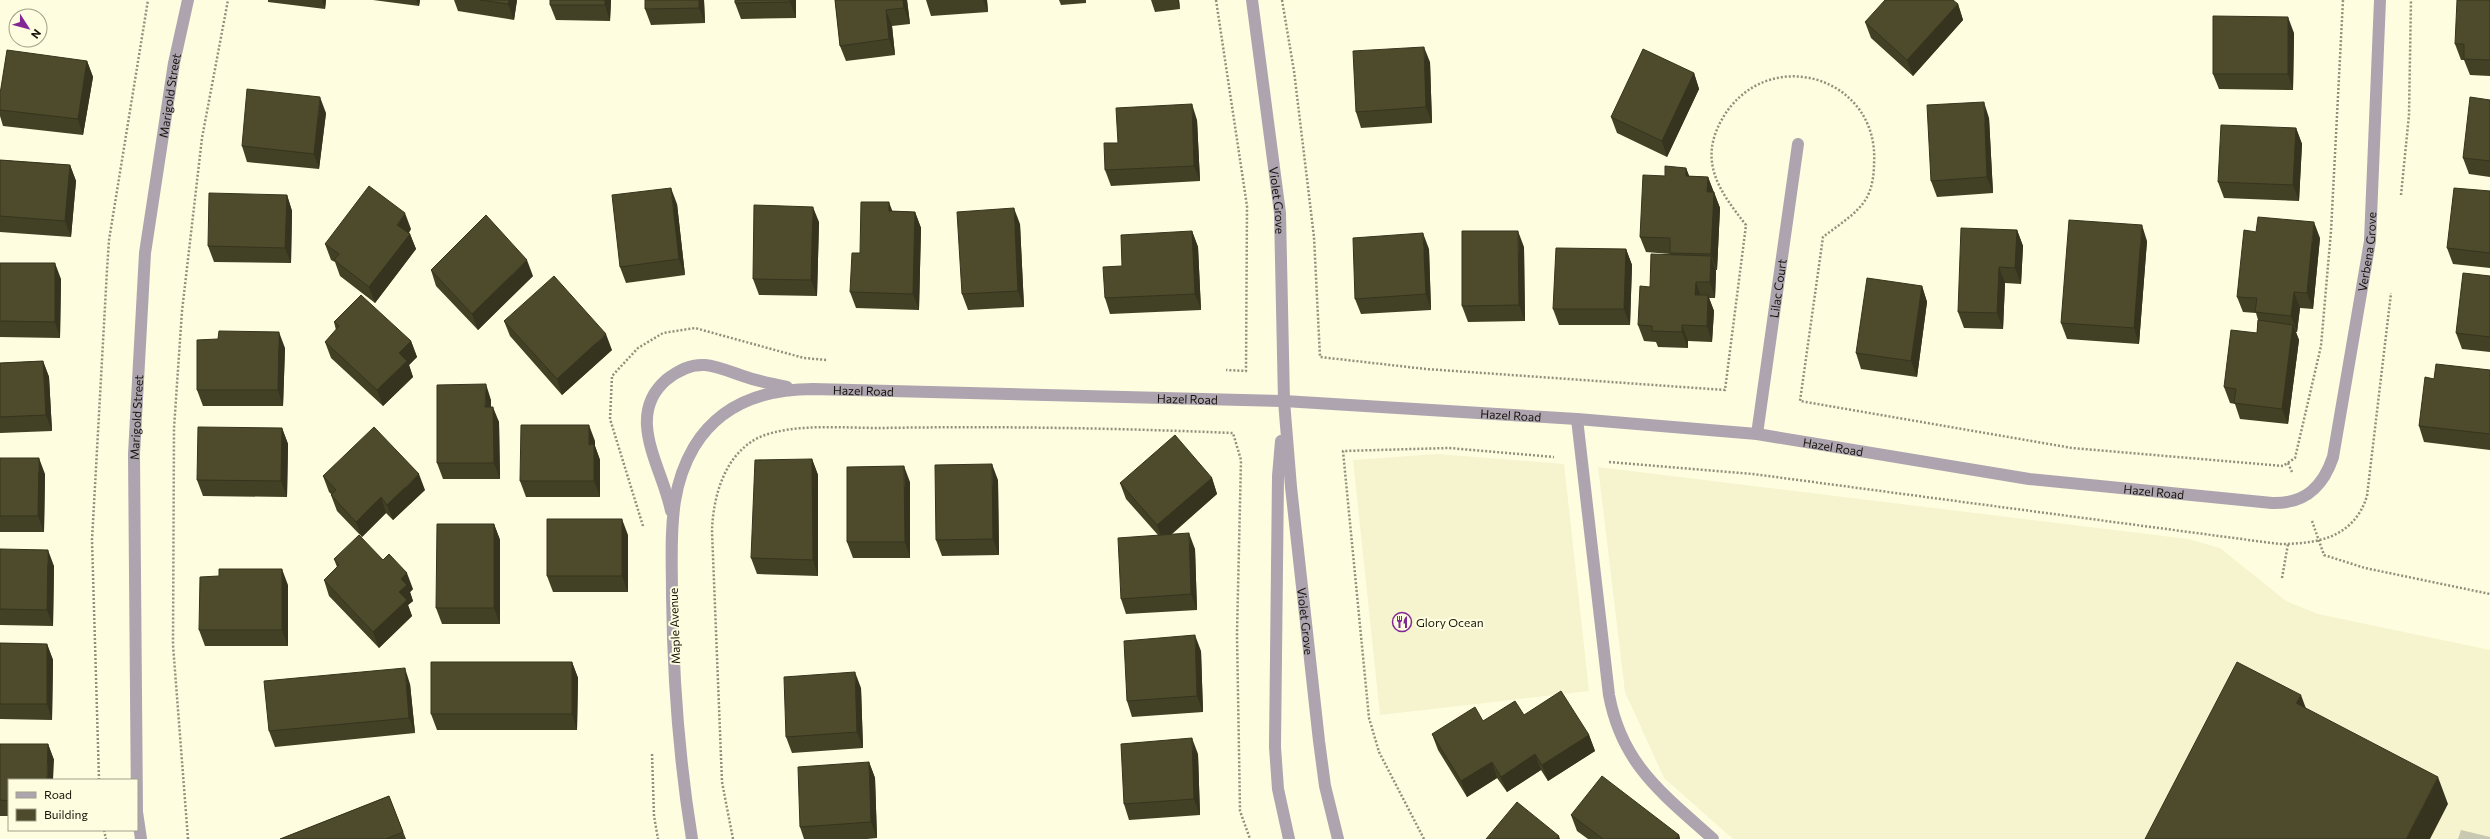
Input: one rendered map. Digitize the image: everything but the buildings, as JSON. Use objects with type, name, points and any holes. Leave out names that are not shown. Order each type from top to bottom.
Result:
[{"type":"street","name":"Marigold Street","points":[[137,779],[134,454],[145,253],[174,63],[188,0]]},
{"type":"street","name":"Violet Grove","points":[[1252,0],[1280,213],[1284,401],[1319,741],[1326,786],[1338,839]]},
{"type":"street","name":"Verbena Grove","points":[[2309,494],[2324,479],[2336,446],[2370,241],[2380,0]]},
{"type":"street","name":"Lilac Court","points":[[1757,434],[1798,144]]},
{"type":"street","points":[[673,520],[666,488],[649,445],[645,425],[650,400],[662,383],[681,370],[706,365],[770,384],[800,389]]},
{"type":"street","name":"Hazel Road","points":[[714,423],[734,406],[754,397],[800,389],[1284,401],[1577,419],[1757,434],[2029,479],[2272,503],[2289,502],[2309,494]]},
{"type":"street","name":"Violet Grove","points":[[1284,401],[1278,476],[1275,747],[1278,789],[1289,839]]},
{"type":"street","points":[[1577,419],[1609,695],[1617,724],[1631,754],[1652,784],[1713,839]]},
{"type":"street","name":"Maple Avenue","points":[[692,839],[681,747],[673,640],[673,520],[675,500],[684,466],[700,438],[714,423]]},
{"type":"street","name":"Marigold Street","points":[[138,819],[141,839]]},
{"type":"path","points":[[99,779],[92,540],[107,270],[109,240],[148,0]]},
{"type":"path","points":[[188,839],[173,645],[174,428],[182,311],[202,138],[228,0]]},
{"type":"path","points":[[1216,0],[1247,206],[1246,371],[1223,370]]},
{"type":"path","points":[[1282,0],[1294,71],[1314,237],[1320,357],[1426,369],[1725,390],[1746,225],[1719,188],[1712,172],[1714,140],[1718,126],[1732,104],[1754,85],[1772,78],[1802,76],[1817,79],[1831,86],[1854,102],[1870,127],[1874,139],[1875,156],[1871,185],[1866,198],[1859,208],[1823,237],[1800,402],[2072,448],[2283,466],[2295,458],[2321,346],[2331,231],[2343,0]]},
{"type":"path","points":[[644,529],[643,519],[610,419],[612,376],[638,348],[663,333],[695,328],[804,358],[835,361]]},
{"type":"path","points":[[733,839],[722,782],[712,531],[715,499],[723,477],[734,459],[746,447],[759,438],[784,430],[934,427],[1129,429],[1233,433],[1241,460],[1237,634],[1240,811],[1250,839]]},
{"type":"path","points":[[1424,839],[1379,752],[1370,718],[1343,451],[1449,448],[1753,474],[2288,544],[2330,537],[2347,528]]},
{"type":"path","points":[[2318,540],[2324,555],[2335,560],[2490,594]]},
{"type":"path","points":[[2282,578],[2288,544]]},
{"type":"path","points":[[652,746],[654,816],[658,839]]},
{"type":"shaded area","points":[[1437,454],[1564,464],[1589,691],[1380,715],[1353,460]]},
{"type":"shaded area","points":[[1598,467],[2188,539],[2220,548],[2286,601],[2318,614],[2490,650],[2490,839],[1733,839],[1664,778],[1625,692]]},
{"type":"shaded area","points":[[2461,830],[2490,837],[2490,839],[2458,839]]},
{"type":"place","name":"Glory Ocean","points":[[1402,622]]}]
